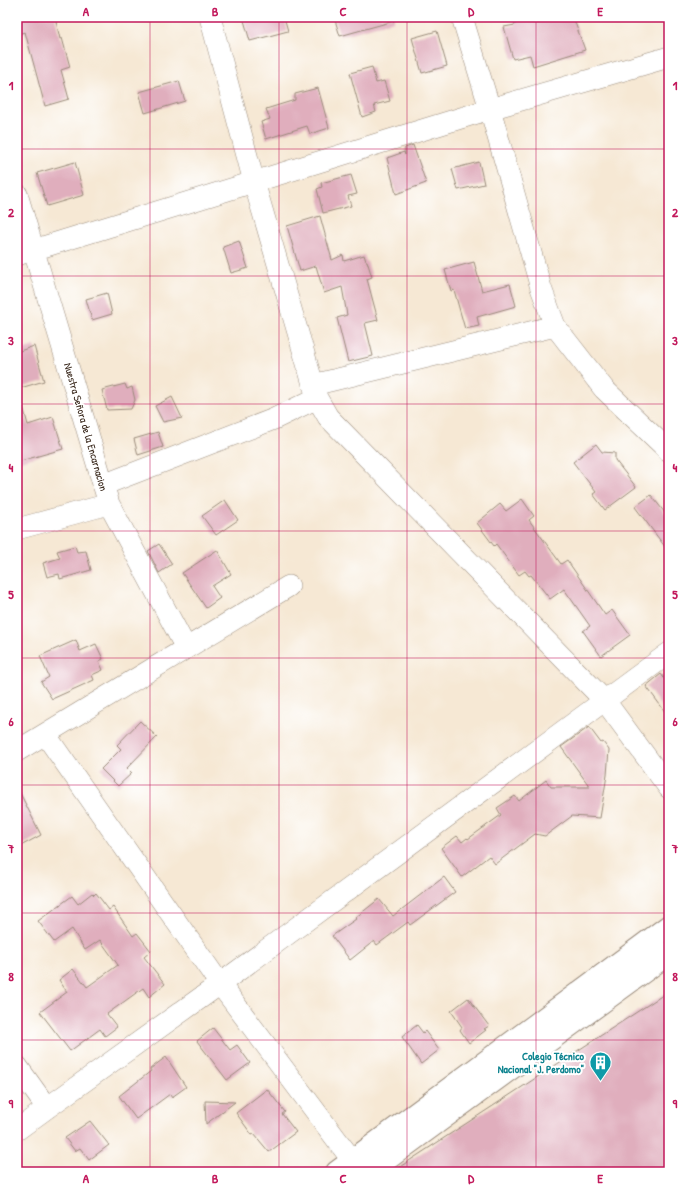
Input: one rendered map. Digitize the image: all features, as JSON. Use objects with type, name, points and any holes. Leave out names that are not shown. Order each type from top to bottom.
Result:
[{"type":"main road","points":[[355,1169],[669,926]]},
{"type":"main road","points":[[355,1169],[669,953]]},
{"type":"street","points":[[210,17],[254,182],[315,392],[328,417],[605,701],[669,788]]},
{"type":"street","points":[[462,17],[541,288],[555,326],[604,389],[669,451]]},
{"type":"street","points":[[25,252],[490,109],[669,57]]},
{"type":"street","name":"Nuestra Señora de la Encarnacion","points":[[17,194],[25,252],[106,494],[186,648]]},
{"type":"street","points":[[17,529],[106,494],[274,419],[315,392],[555,326]]},
{"type":"street","points":[[17,751],[289,586]]},
{"type":"street","points":[[17,1130],[220,984],[669,653]]},
{"type":"street","points":[[45,734],[220,984],[355,1169]]},
{"type":"street","points":[[17,1066],[47,1108]]},
{"type":"building","points":[[17,17],[55,17],[60,39],[62,38],[70,67],[61,70],[69,99],[45,106],[25,32],[17,34]]},
{"type":"building","points":[[243,17],[284,17],[288,31],[250,41]]},
{"type":"building","points":[[334,17],[394,17],[394,21],[340,36]]},
{"type":"building","points":[[529,17],[530,20],[545,17],[573,17],[585,50],[533,66],[530,55],[513,59],[504,27],[515,25],[514,20]]},
{"type":"building","points":[[437,31],[447,66],[422,73],[412,38]]},
{"type":"building","points":[[372,67],[376,83],[384,81],[390,101],[374,105],[376,112],[362,117],[350,73]]},
{"type":"building","points":[[179,81],[185,101],[145,113],[139,92]]},
{"type":"building","points":[[318,88],[329,128],[310,134],[307,126],[266,139],[261,122],[270,119],[266,109],[295,100],[295,94]]},
{"type":"building","points":[[413,145],[426,183],[396,194],[387,158],[404,152],[405,155],[405,148]]},
{"type":"building","points":[[75,162],[84,195],[47,206],[37,173]]},
{"type":"building","points":[[479,162],[484,184],[458,190],[452,169]]},
{"type":"building","points":[[351,175],[357,194],[348,196],[351,206],[323,213],[317,189],[322,187],[321,183]]},
{"type":"building","points":[[320,216],[332,260],[343,255],[344,261],[364,255],[367,261],[372,277],[367,279],[378,320],[365,323],[373,356],[348,362],[337,318],[347,315],[342,287],[324,293],[316,266],[300,271],[287,226]]},
{"type":"building","points":[[239,241],[248,268],[231,273],[223,247]]},
{"type":"building","points":[[474,262],[482,291],[510,284],[516,306],[477,317],[479,326],[465,329],[454,290],[451,291],[445,270]]},
{"type":"building","points":[[107,293],[112,314],[92,320],[86,299]]},
{"type":"building","points":[[34,346],[44,381],[17,389],[17,352]]},
{"type":"building","points":[[125,384],[127,389],[132,387],[135,400],[131,409],[107,410],[102,390]]},
{"type":"building","points":[[172,397],[182,418],[163,422],[155,406]]},
{"type":"building","points":[[17,399],[21,399],[28,425],[53,417],[63,449],[17,462]]},
{"type":"building","points":[[158,432],[163,447],[138,455],[134,439]]},
{"type":"building","points":[[596,444],[602,452],[615,453],[615,460],[636,487],[605,510],[593,494],[596,492],[573,462]]},
{"type":"building","points":[[651,495],[669,518],[669,552],[635,507]]},
{"type":"building","points":[[522,499],[534,516],[529,520],[561,564],[567,560],[605,615],[612,610],[630,635],[601,656],[583,631],[590,626],[564,589],[550,599],[531,575],[529,576],[525,571],[519,575],[496,544],[494,546],[477,523],[500,504],[506,511]]},
{"type":"building","points":[[225,500],[238,520],[216,535],[202,516]]},
{"type":"building","points":[[159,544],[172,564],[159,573],[148,551]]},
{"type":"building","points":[[75,546],[77,552],[86,551],[91,570],[60,579],[59,574],[47,577],[43,563],[60,558],[57,551]]},
{"type":"building","points":[[217,550],[231,574],[212,586],[220,598],[206,608],[182,573]]},
{"type":"building","points":[[76,640],[80,651],[96,644],[103,659],[99,661],[103,670],[92,675],[94,680],[52,699],[41,682],[49,677],[40,656]]},
{"type":"building","points":[[661,674],[669,685],[669,717],[646,686]]},
{"type":"building","points":[[140,721],[157,737],[127,768],[132,773],[118,786],[101,769],[121,749],[117,745]]},
{"type":"building","points":[[589,727],[601,743],[603,742],[609,750],[607,775],[600,818],[572,816],[545,836],[535,834],[495,864],[489,856],[462,877],[441,848],[457,836],[462,842],[467,838],[468,839],[501,815],[497,808],[515,796],[519,801],[546,780],[551,787],[590,787],[561,747]]},
{"type":"building","points":[[17,787],[41,835],[17,848]]},
{"type":"building","points":[[444,877],[455,892],[410,925],[408,922],[377,945],[374,941],[350,960],[332,936],[356,919],[355,918],[379,899],[393,916]]},
{"type":"building","points":[[92,893],[94,895],[96,893],[109,910],[113,907],[133,936],[137,933],[151,951],[144,957],[165,984],[149,997],[143,988],[107,1014],[117,1027],[105,1036],[100,1029],[70,1051],[40,1012],[67,992],[59,980],[73,969],[87,987],[118,965],[100,940],[85,950],[72,929],[54,942],[38,921],[72,896],[78,904]]},
{"type":"building","name":"Colegio Técnico Nacional \"J. Perdomo\"","points":[[669,991],[669,1172],[392,1172]]},
{"type":"building","points":[[468,998],[489,1026],[469,1043],[460,1030],[462,1027],[451,1011]]},
{"type":"building","points":[[417,1025],[423,1033],[425,1031],[439,1050],[421,1064],[402,1037]]},
{"type":"building","points":[[213,1028],[230,1050],[237,1045],[250,1063],[227,1080],[197,1041]]},
{"type":"building","points":[[166,1057],[186,1087],[172,1097],[170,1094],[136,1119],[119,1096]]},
{"type":"building","points":[[267,1089],[285,1112],[282,1114],[296,1132],[269,1152],[254,1134],[252,1135],[236,1113]]},
{"type":"building","points":[[205,1101],[235,1102],[206,1124]]},
{"type":"building","points":[[90,1121],[109,1145],[89,1160],[80,1148],[75,1151],[65,1138]]},
{"type":"place","name":"Colegio Técnico Nacional \"J. Perdomo\"","points":[[600,1082]]}]
